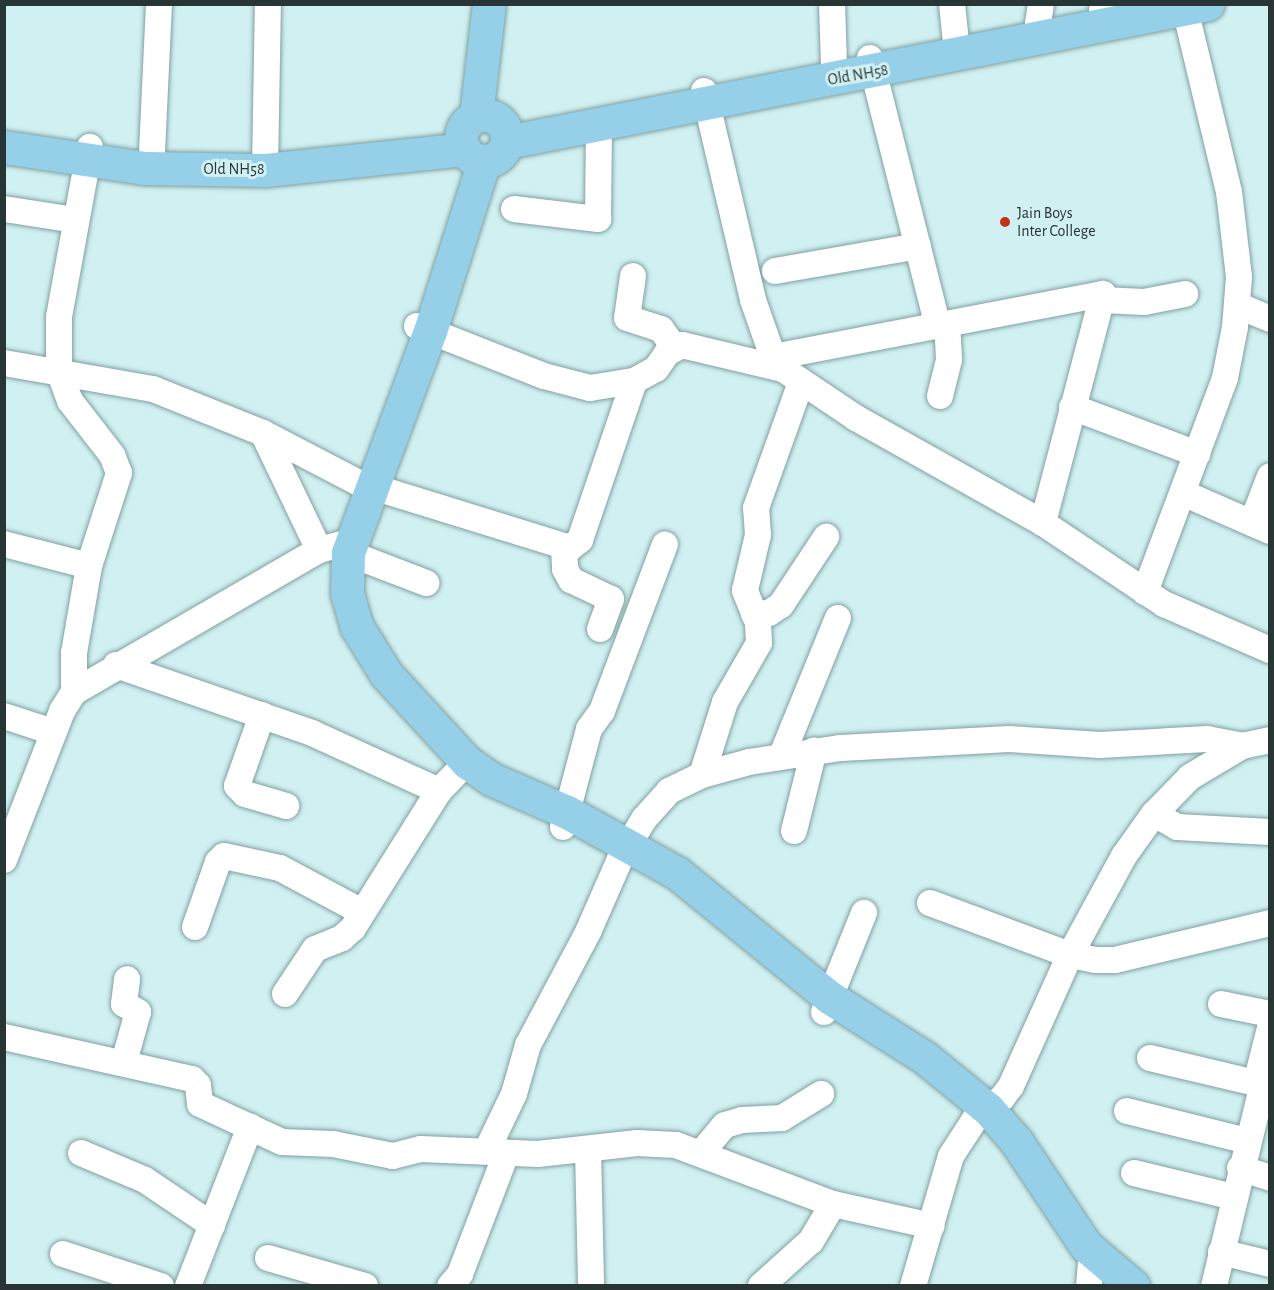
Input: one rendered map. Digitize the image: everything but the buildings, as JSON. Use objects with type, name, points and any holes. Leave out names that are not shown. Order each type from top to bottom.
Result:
[{"type":"main road","points":[[482,137],[489,4]]},
{"type":"main road","points":[[504,4],[482,137],[423,328],[365,484],[338,547],[331,596],[343,634],[374,684],[402,718],[455,774],[483,793],[565,820],[624,852],[915,1070],[981,1114],[1010,1151],[1024,1157],[1092,1252],[1132,1286]]},
{"type":"main road","name":"Old NH58","points":[[4,132],[144,168],[265,162],[599,125],[834,65],[872,65],[1039,14],[1113,6]]},
{"type":"main road","name":"Old NH58","points":[[482,137],[1197,7]]},
{"type":"main road","name":"Old NH58","points":[[4,147],[88,154],[152,152],[265,162]]},
{"type":"street","points":[[152,152],[159,4]]},
{"type":"street","points":[[265,162],[268,4]]},
{"type":"street","points":[[832,4],[834,65]]},
{"type":"street","points":[[952,4],[956,40]]},
{"type":"street","points":[[1144,592],[1225,378],[1237,305],[1239,277],[1229,192],[1197,7]]},
{"type":"street","points":[[872,65],[918,246],[943,325],[949,359],[939,396]]},
{"type":"street","points":[[702,775],[724,702],[759,642],[754,615],[745,590],[758,535],[756,508],[786,369],[753,300],[706,98]]},
{"type":"street","points":[[514,209],[598,219],[599,125]]},
{"type":"street","points":[[4,860],[53,732],[74,692],[74,653],[89,567],[119,473],[112,455],[70,401],[59,371],[58,316],[88,154]]},
{"type":"street","points":[[4,209],[75,220]]},
{"type":"street","points":[[775,271],[918,246]]},
{"type":"street","points":[[633,276],[627,318],[661,328],[674,347]]},
{"type":"street","points":[[786,369],[943,325],[1100,293],[1103,300],[1072,407],[1043,523]]},
{"type":"street","points":[[1103,300],[1144,302],[1185,294]]},
{"type":"street","points":[[1237,305],[1269,319]]},
{"type":"street","points":[[423,328],[570,384],[598,387],[634,381],[656,369],[674,347],[690,345],[786,369],[856,418],[1043,523],[1144,592],[1202,623],[1269,650]]},
{"type":"street","points":[[4,363],[153,389],[263,433],[365,484],[564,548],[576,547],[580,540],[634,381]]},
{"type":"street","points":[[1072,407],[1197,454]]},
{"type":"street","points":[[263,433],[338,547],[426,583]]},
{"type":"street","points":[[1182,493],[1261,527],[1269,476]]},
{"type":"street","points":[[754,615],[769,613],[782,605],[826,537]]},
{"type":"street","points":[[4,544],[89,567]]},
{"type":"street","points":[[565,820],[589,729],[602,711],[665,544]]},
{"type":"street","points":[[74,692],[116,665],[338,547]]},
{"type":"street","points":[[564,548],[565,569],[571,580],[610,599],[600,629]]},
{"type":"street","points":[[782,755],[838,618]]},
{"type":"street","points":[[116,665],[262,715],[455,774],[348,934],[315,949],[285,994]]},
{"type":"street","points":[[262,715],[237,786],[245,794],[286,806]]},
{"type":"street","points":[[4,716],[53,732]]},
{"type":"street","points":[[450,1286],[459,1274],[514,1094],[516,1075],[528,1045],[588,932],[624,852],[669,791],[702,775],[782,755],[814,750],[1009,739],[1100,745],[1207,739],[1242,746]]},
{"type":"street","points":[[914,1286],[951,1156],[981,1114],[1011,1086],[1070,955],[1124,856],[1154,814],[1190,777],[1242,746],[1269,740]]},
{"type":"street","points":[[794,831],[814,750]]},
{"type":"street","points":[[1154,814],[1178,826],[1269,832]]},
{"type":"street","points":[[195,927],[218,862],[224,856],[280,868],[362,912]]},
{"type":"street","points":[[930,903],[1070,955],[1115,960],[1269,923]]},
{"type":"street","points":[[827,1004],[864,913]]},
{"type":"street","points":[[124,1062],[138,1012],[124,1004],[127,979]]},
{"type":"street","points":[[1221,1004],[1269,1014]]},
{"type":"street","points":[[1214,1286],[1240,1168],[1261,1096],[1269,1028]]},
{"type":"street","points":[[4,1037],[192,1079],[198,1085],[200,1104],[282,1142],[333,1144],[393,1156],[421,1149],[496,1152],[588,1150],[637,1143],[676,1145],[702,1152],[833,1204],[932,1226]]},
{"type":"street","points":[[1150,1058],[1261,1096]]},
{"type":"street","points":[[702,1152],[725,1125],[742,1120],[782,1118],[821,1094]]},
{"type":"street","points":[[1127,1111],[1247,1141]]},
{"type":"street","points":[[188,1286],[250,1127]]},
{"type":"street","points":[[588,1150],[591,1286]]},
{"type":"street","points":[[81,1153],[145,1180],[212,1225]]},
{"type":"street","points":[[1240,1168],[1269,1178]]},
{"type":"street","points":[[1134,1173],[1233,1197]]},
{"type":"street","points":[[761,1286],[811,1241],[833,1204]]},
{"type":"street","points":[[1089,1286],[1092,1252]]},
{"type":"street","points":[[1221,1252],[1269,1264]]},
{"type":"street","points":[[63,1254],[161,1286]]},
{"type":"street","points":[[268,1258],[365,1286]]},
{"type":"place","name":"Jain Boys Inter College","points":[[1005,222]]}]
